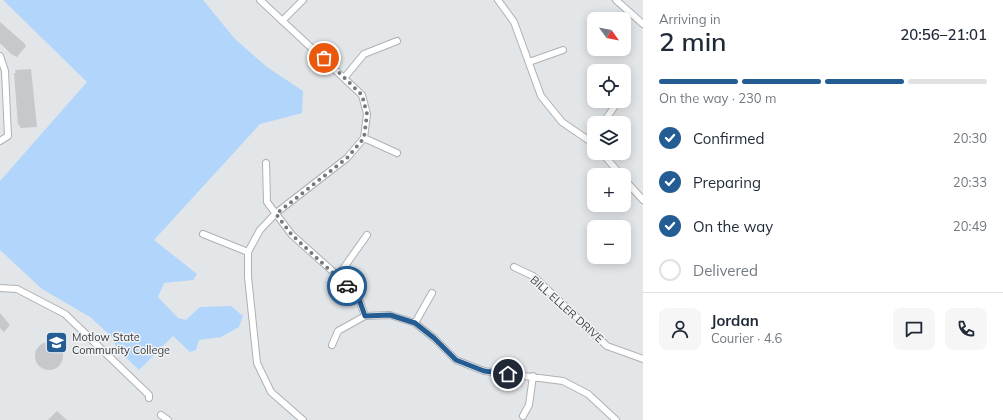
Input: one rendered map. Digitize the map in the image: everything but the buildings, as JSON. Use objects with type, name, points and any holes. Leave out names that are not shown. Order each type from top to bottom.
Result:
[{"type":"street","points":[[260,0],[362,95],[367,114],[364,138],[347,158],[276,214],[260,230],[248,252],[248,277],[257,363],[271,392],[303,420]]},
{"type":"street","points":[[282,21],[303,0]]},
{"type":"street","points":[[498,0],[514,22],[541,96],[562,122],[587,137]]},
{"type":"street","points":[[616,0],[643,24]]},
{"type":"street","points":[[344,77],[364,54],[397,41]]},
{"type":"street","points":[[529,62],[563,50]]},
{"type":"street","points":[[0,56],[5,71],[8,136],[0,141]]},
{"type":"street","points":[[364,138],[398,153]]},
{"type":"street","points":[[608,160],[615,168]]},
{"type":"street","points":[[266,163],[267,202],[292,235],[338,276],[359,299],[365,316]]},
{"type":"street","points":[[631,186],[643,199]]},
{"type":"street","points":[[203,234],[248,252]]},
{"type":"street","points":[[338,276],[367,235]]},
{"type":"street","name":"BILL ELLER DRIVE","points":[[514,268],[533,276],[607,346],[643,359]]},
{"type":"street","points":[[0,288],[17,290],[66,314],[149,395],[149,398]]},
{"type":"street","points":[[415,323],[432,293]]},
{"type":"street","points":[[332,345],[338,331],[365,316],[390,315],[415,323],[434,338],[456,360],[484,371],[563,380],[588,394],[616,420]]},
{"type":"street","points":[[523,416],[529,405],[533,376]]},
{"type":"street","points":[[161,415],[168,420]]},
{"type":"shaded area","points":[[3,0],[203,0],[235,39],[267,67],[303,91],[302,113],[260,124],[154,240],[197,274],[193,280],[164,283],[158,297],[178,318],[186,320],[200,307],[231,306],[243,316],[239,327],[221,337],[199,340],[196,350],[190,352],[173,336],[139,370],[117,349],[112,337],[90,317],[42,289],[0,250],[0,181],[87,82]]},
{"type":"way so far","points":[[324,58],[362,95],[367,114],[364,138],[347,158],[276,214],[292,235],[338,276],[347,286]]},
{"type":"place","name":"Motlow State Community College","points":[[57,343]]},
{"type":"route","points":[[347,286],[359,299],[365,316],[390,315],[415,323],[434,338],[456,360],[484,371],[508,374]]}]
